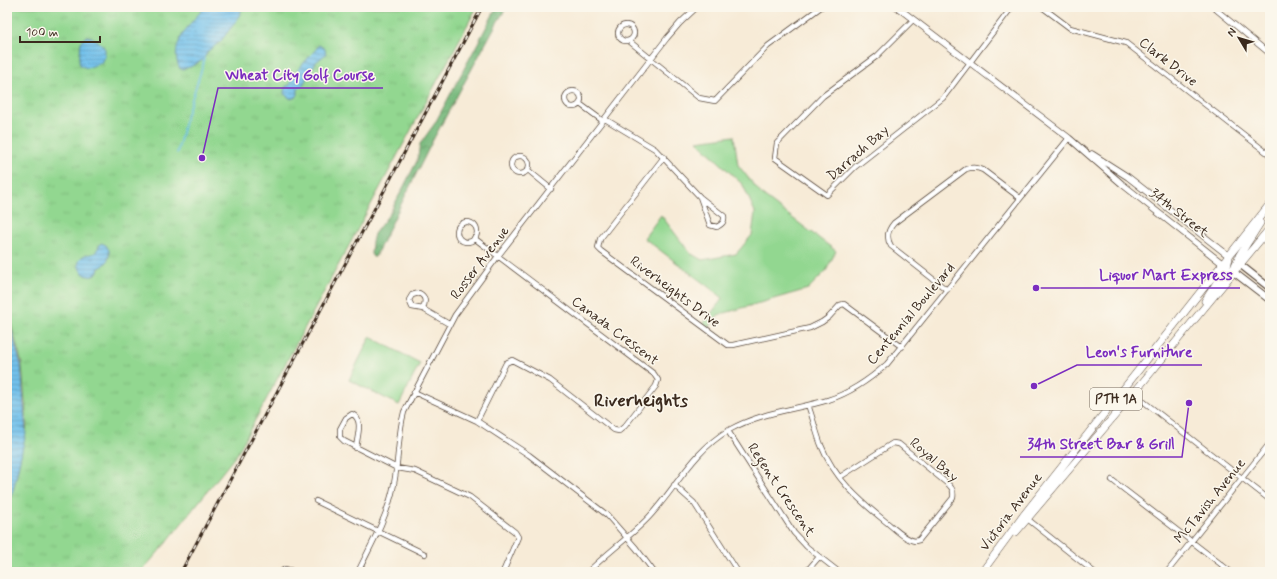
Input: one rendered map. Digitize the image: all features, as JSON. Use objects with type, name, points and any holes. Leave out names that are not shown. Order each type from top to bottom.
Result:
[{"type":"main road","name":"Victoria Avenue","points":[[982,572],[1125,387],[1225,265],[1229,256],[1270,206]]},
{"type":"main road","points":[[1238,263],[1270,206]]},
{"type":"main road","name":"Victoria Avenue","points":[[1025,517],[1133,394],[1234,272],[1238,263],[1270,228]]},
{"type":"main road","name":"34th Street","points":[[1229,256],[1270,288]]},
{"type":"main road","name":"34th Street","points":[[1225,265],[1270,300]]},
{"type":"main road","points":[[1186,330],[1225,265]]},
{"type":"street","name":"Rosser Avenue","points":[[358,572],[378,530],[392,494],[397,468],[400,427],[404,412],[450,324],[498,256],[651,59],[680,23],[697,7]]},
{"type":"street","points":[[629,40],[699,98],[715,101],[768,46],[821,7]]},
{"type":"street","name":"34th Street","points":[[897,7],[1069,138],[1132,191],[1225,265]]},
{"type":"street","points":[[970,63],[1012,7]]},
{"type":"street","name":"Clark Drive","points":[[1042,7],[1070,28],[1126,43],[1270,155]]},
{"type":"street","points":[[1212,7],[1270,54]]},
{"type":"street","name":"Darrach Bay","points":[[913,20],[877,56],[823,96],[777,143],[775,158],[827,195],[855,167],[943,98],[970,63]]},
{"type":"street","points":[[580,104],[604,120],[643,141],[664,157],[700,197],[724,216],[723,222],[717,227],[710,225],[700,197]]},
{"type":"street","name":"Centennial Boulevard","points":[[588,572],[628,538],[651,515],[702,451],[728,431],[753,418],[827,400],[855,388],[871,378],[887,364],[1069,138]]},
{"type":"street","name":"34th Street","points":[[1075,143],[1128,177],[1229,256]]},
{"type":"street","points":[[522,156],[527,159],[529,165],[528,170],[523,174],[515,172],[511,165],[514,159],[522,156]]},
{"type":"street","name":"Riverheights Drive","points":[[664,157],[600,238],[598,248],[601,251],[728,345],[810,328],[822,322],[840,305],[844,304],[902,347]]},
{"type":"street","points":[[947,290],[892,246],[889,242],[889,229],[894,223],[966,169],[970,168],[979,168],[983,170],[1020,198]]},
{"type":"street","points":[[528,170],[550,189]]},
{"type":"street","points":[[1132,191],[1137,184]]},
{"type":"street","points":[[468,222],[474,225],[476,231],[474,238],[469,241],[463,241],[459,237],[457,231],[460,225],[468,222]]},
{"type":"street","points":[[474,238],[498,256]]},
{"type":"street","name":"Canada Crescent","points":[[477,421],[506,363],[512,360],[550,380],[614,430],[619,431],[625,426],[656,386],[658,380],[654,374],[498,256]]},
{"type":"street","points":[[423,309],[450,324]]},
{"type":"street","points":[[1125,387],[1270,500]]},
{"type":"street","points":[[414,392],[477,421],[529,455],[607,515],[628,538],[654,572]]},
{"type":"street","name":"Royal Bay","points":[[808,404],[821,445],[830,464],[848,488],[862,503],[906,538],[915,542],[923,536],[953,498],[954,493],[953,489],[949,485],[899,444],[894,443],[840,477]]},
{"type":"street","points":[[356,448],[359,422],[356,416],[352,414],[346,418],[340,429],[340,437],[344,441],[356,448],[397,468],[415,471],[470,497],[515,532],[518,536],[503,572]]},
{"type":"street","name":"Regent Crescent","points":[[728,431],[794,533],[807,547],[839,572]]},
{"type":"street","name":"McTavish Avenue","points":[[1168,572],[1270,443]]},
{"type":"street","points":[[1112,480],[1230,572]]},
{"type":"street","points":[[674,485],[694,503],[738,572]]},
{"type":"street","points":[[316,501],[425,554]]},
{"type":"street","points":[[1025,517],[1094,572]]},
{"type":"street","points":[[806,572],[819,557]]},
{"type":"street","points":[[281,572],[285,569],[296,572]]},
{"type":"green space","points":[[7,7],[477,7],[237,454],[141,572],[7,572],[7,505],[13,491],[27,426],[22,364],[7,309]]},
{"type":"green space","points":[[497,7],[507,7],[433,140],[375,257],[373,257],[371,254],[374,234],[390,213],[417,161],[420,144],[435,123]]},
{"type":"green space","points":[[734,136],[738,165],[762,195],[836,251],[826,271],[808,289],[718,315],[707,329],[702,325],[723,298],[644,238],[661,215],[690,253],[702,260],[736,254],[752,235],[755,212],[743,185],[697,141]]},
{"type":"green space","points":[[370,337],[420,363],[399,405],[349,380]]},
{"type":"water","points":[[205,7],[243,7],[237,20],[220,42],[208,51],[203,60],[190,67],[180,69],[176,51],[182,35]]},
{"type":"water","points":[[86,36],[94,38],[105,49],[105,55],[101,63],[87,68],[81,66],[79,62],[81,42]]},
{"type":"water","points":[[319,45],[325,49],[326,54],[316,62],[303,85],[298,89],[298,95],[291,99],[284,94],[286,86],[290,85],[294,75]]},
{"type":"water","points":[[101,243],[106,245],[109,250],[109,256],[106,263],[99,268],[96,274],[88,276],[80,270],[78,265],[79,260],[84,255],[95,253]]},
{"type":"water","points":[[7,314],[21,365],[26,433],[13,491],[7,505],[7,423],[11,421],[11,382],[7,362]]},
{"type":"waterway","points":[[177,153],[204,58]]},
{"type":"railway","points":[[181,572],[482,7]]},
{"type":"place","name":"Wheat City Golf Course","points":[[202,158]]},
{"type":"place","name":"Liquor Mart Express","points":[[1036,288]]},
{"type":"place","name":"Leon's Furniture","points":[[1034,386]]},
{"type":"place","name":"34th Street Bar & Grill","points":[[1189,403]]},
{"type":"district","name":"Riverheights","points":[[641,401]]}]
